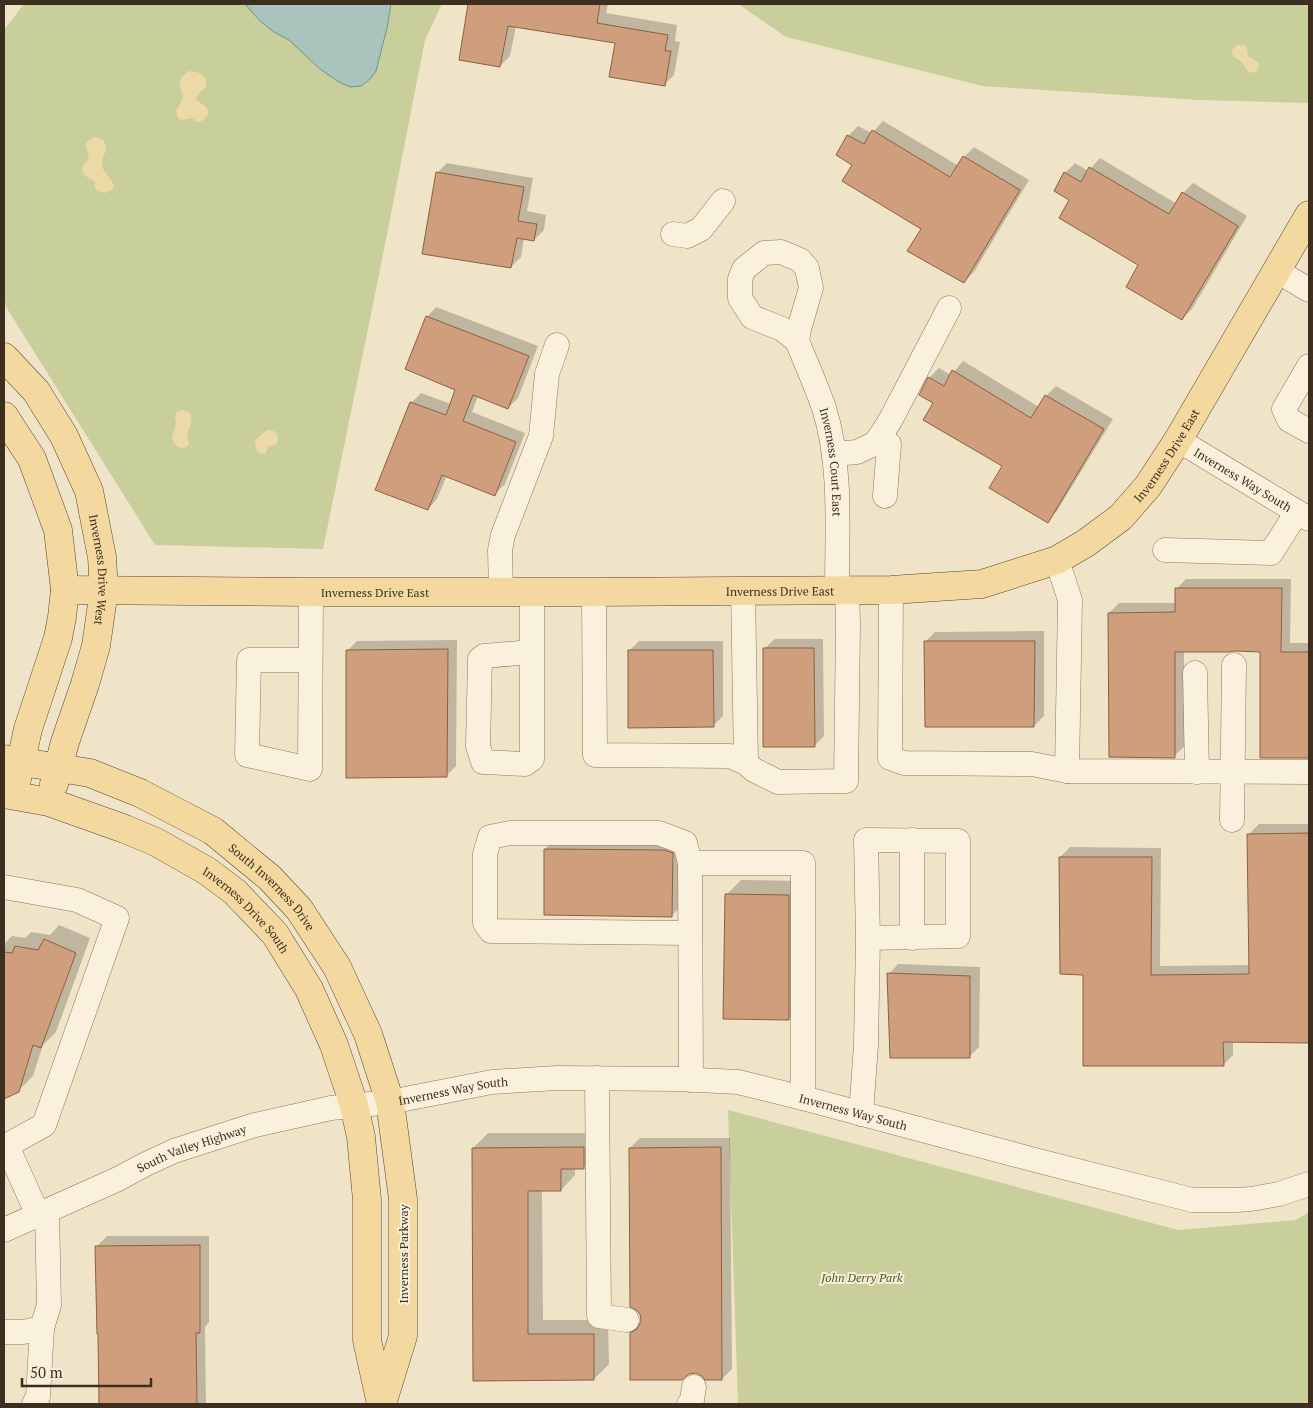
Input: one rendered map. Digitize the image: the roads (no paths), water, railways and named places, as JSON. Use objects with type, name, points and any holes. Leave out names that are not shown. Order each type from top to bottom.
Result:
[{"type":"main road","name":"Inverness Drive East","points":[[65,590],[594,592],[891,590],[982,584],[1057,560],[1086,543],[1120,517],[1148,486],[1178,440],[1309,215]]},
{"type":"main road","name":"Inverness Drive West","points":[[4,357],[36,391],[64,436],[89,490],[102,557],[104,590],[96,646],[65,742],[49,802]]},
{"type":"main road","points":[[4,416],[32,459],[58,530],[65,590],[58,638],[28,729],[12,760],[9,795]]},
{"type":"main road","name":"South Inverness Drive","points":[[12,760],[90,773],[140,793],[214,832],[270,878],[298,909],[337,967],[368,1034],[390,1102]]},
{"type":"main road","name":"Inverness Drive South","points":[[9,795],[49,802],[156,842],[207,871],[235,892],[275,934],[309,989],[334,1045],[354,1105]]},
{"type":"main road","name":"Inverness Parkway","points":[[382,1404],[403,1336],[403,1199],[390,1102]]},
{"type":"main road","name":"Inverness Parkway","points":[[354,1105],[361,1136],[368,1200],[367,1340],[382,1404]]},
{"type":"street","points":[[673,234],[688,236],[701,229],[723,200]]},
{"type":"street","points":[[1277,271],[1309,290]]},
{"type":"street","points":[[834,454],[857,452],[876,443],[949,308]]},
{"type":"street","name":"Inverness Court East","points":[[746,763],[754,770],[778,782],[846,781],[848,634],[842,590],[834,454],[824,409],[797,341]]},
{"type":"street","points":[[501,592],[500,550],[503,535],[541,436],[547,374],[557,345]]},
{"type":"street","points":[[1309,366],[1284,409],[1289,420],[1309,431]]},
{"type":"street","points":[[879,438],[889,444],[885,496]]},
{"type":"street","name":"Inverness Way South","points":[[1178,440],[1303,516]]},
{"type":"street","points":[[1165,550],[1271,553],[1303,516]]},
{"type":"street","points":[[1057,560],[1070,600],[1067,771]]},
{"type":"street","points":[[594,592],[595,755],[730,756],[746,763],[744,590]]},
{"type":"street","points":[[891,590],[890,758],[904,764],[1032,764],[1067,771],[1309,772]]},
{"type":"street","points":[[310,660],[249,660],[247,755],[310,769],[311,592]]},
{"type":"street","points":[[532,592],[532,652],[532,759],[525,764],[483,762],[478,746],[480,659],[484,656],[532,652]]},
{"type":"street","points":[[1232,820],[1234,665]]},
{"type":"street","points":[[1195,673],[1197,772]]},
{"type":"street","points":[[690,933],[491,930],[485,923],[485,854],[490,837],[510,833],[659,833],[685,843],[690,863],[692,1080]]},
{"type":"street","points":[[858,1118],[866,1045],[868,938],[866,840],[958,841],[958,936],[868,938]]},
{"type":"street","points":[[912,840],[912,938]]},
{"type":"street","points":[[690,863],[803,863],[803,1098]]},
{"type":"street","points":[[4,887],[77,900],[118,918],[44,1126],[5,1147],[42,1213],[49,1305],[42,1328],[38,1397],[34,1404]]},
{"type":"street","name":"Inverness Way South","points":[[390,1102],[492,1082],[557,1078],[738,1082],[803,1098],[858,1118],[1192,1200],[1251,1199],[1279,1194],[1309,1184]]},
{"type":"street","points":[[597,1078],[599,1316],[627,1320]]},
{"type":"street","name":"South Valley Highway","points":[[4,1230],[118,1179],[185,1146],[255,1126],[331,1108],[390,1102]]},
{"type":"street","points":[[4,1332],[23,1332],[42,1328]]},
{"type":"water","points":[[245,4],[391,4],[376,71],[361,86],[350,87],[339,82],[320,69],[289,40],[274,32],[260,21]]},
{"type":"park label","name":"John Derry Park","points":[[862,1277]]}]
